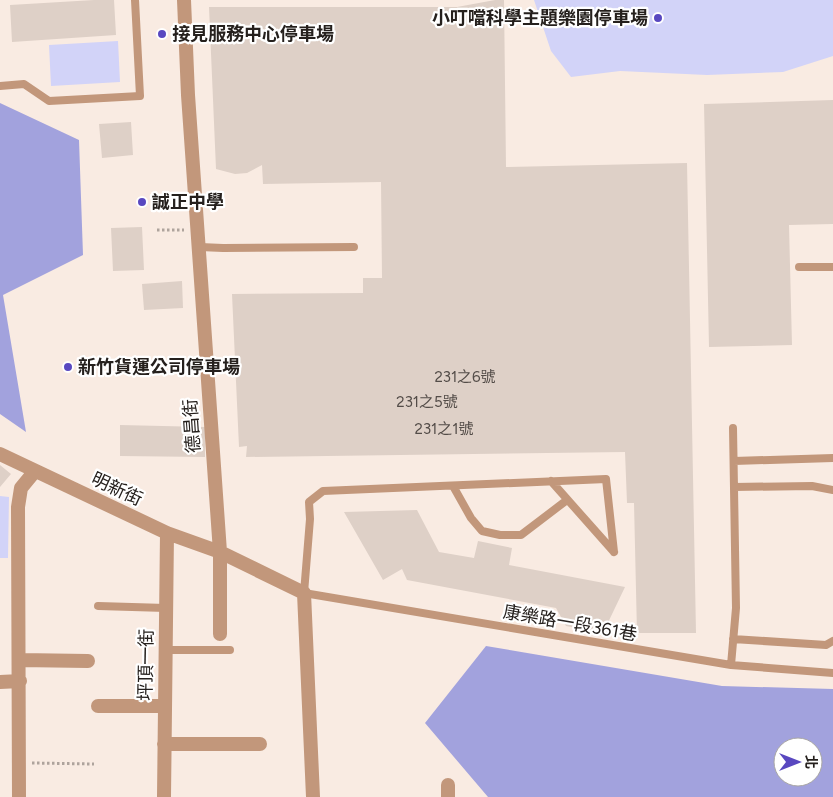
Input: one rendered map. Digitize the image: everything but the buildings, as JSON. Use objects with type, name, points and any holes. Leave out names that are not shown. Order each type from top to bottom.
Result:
[{"type":"street","name":"德昌街","points":[[184,0],[188,95],[220,552],[220,634]]},
{"type":"street","name":"明新街","points":[[0,454],[167,533],[220,552]]},
{"type":"street","points":[[19,797],[18,507],[21,488],[35,472]]},
{"type":"street","name":"坪頂一街","points":[[164,797],[167,533]]},
{"type":"street","points":[[220,552],[304,593],[313,797]]},
{"type":"street","points":[[20,660],[88,661]]},
{"type":"street","points":[[0,682],[20,681]]},
{"type":"street","points":[[98,706],[164,706]]},
{"type":"street","points":[[164,744],[260,744]]},
{"type":"lane","points":[[0,86],[24,84],[49,101],[140,96],[135,0]]},
{"type":"lane","points":[[200,246],[223,248],[354,247]]},
{"type":"lane","points":[[799,267],[833,267]]},
{"type":"lane","points":[[730,665],[736,608],[733,428]]},
{"type":"lane","points":[[734,461],[833,458]]},
{"type":"lane","points":[[304,593],[310,520],[309,502],[323,491],[606,479],[614,552],[551,482]]},
{"type":"lane","points":[[453,486],[471,518],[482,531],[500,535],[521,535],[567,500]]},
{"type":"lane","points":[[734,487],[812,486],[833,490]]},
{"type":"lane","name":"康樂路一段361巷","points":[[304,593],[730,665],[833,673]]},
{"type":"lane","points":[[98,606],[166,608]]},
{"type":"lane","points":[[733,639],[826,645],[833,641]]},
{"type":"lane","points":[[165,650],[230,650]]},
{"type":"path","points":[[157,230],[184,230]]},
{"type":"path","points":[[19,763],[94,764]]},
{"type":"shaded area","points":[[534,0],[833,0],[833,56],[783,72],[707,75],[620,71],[571,77],[551,51]]},
{"type":"shaded area","points":[[118,41],[120,82],[51,86],[49,45]]},
{"type":"shaded area","points":[[0,103],[79,140],[83,255],[3,295],[26,432],[0,414]]},
{"type":"shaded area","points":[[0,496],[9,497],[8,558],[0,558]]},
{"type":"shaded area","points":[[486,646],[722,686],[833,689],[833,797],[488,797],[425,723]]},
{"type":"place","name":"小叮噹科學主題樂園停車場","points":[[658,18]]},
{"type":"place","name":"接見服務中心停車場","points":[[162,34]]},
{"type":"place","name":"誠正中學","points":[[142,202]]},
{"type":"place","name":"新竹貨運公司停車場","points":[[68,367]]}]
